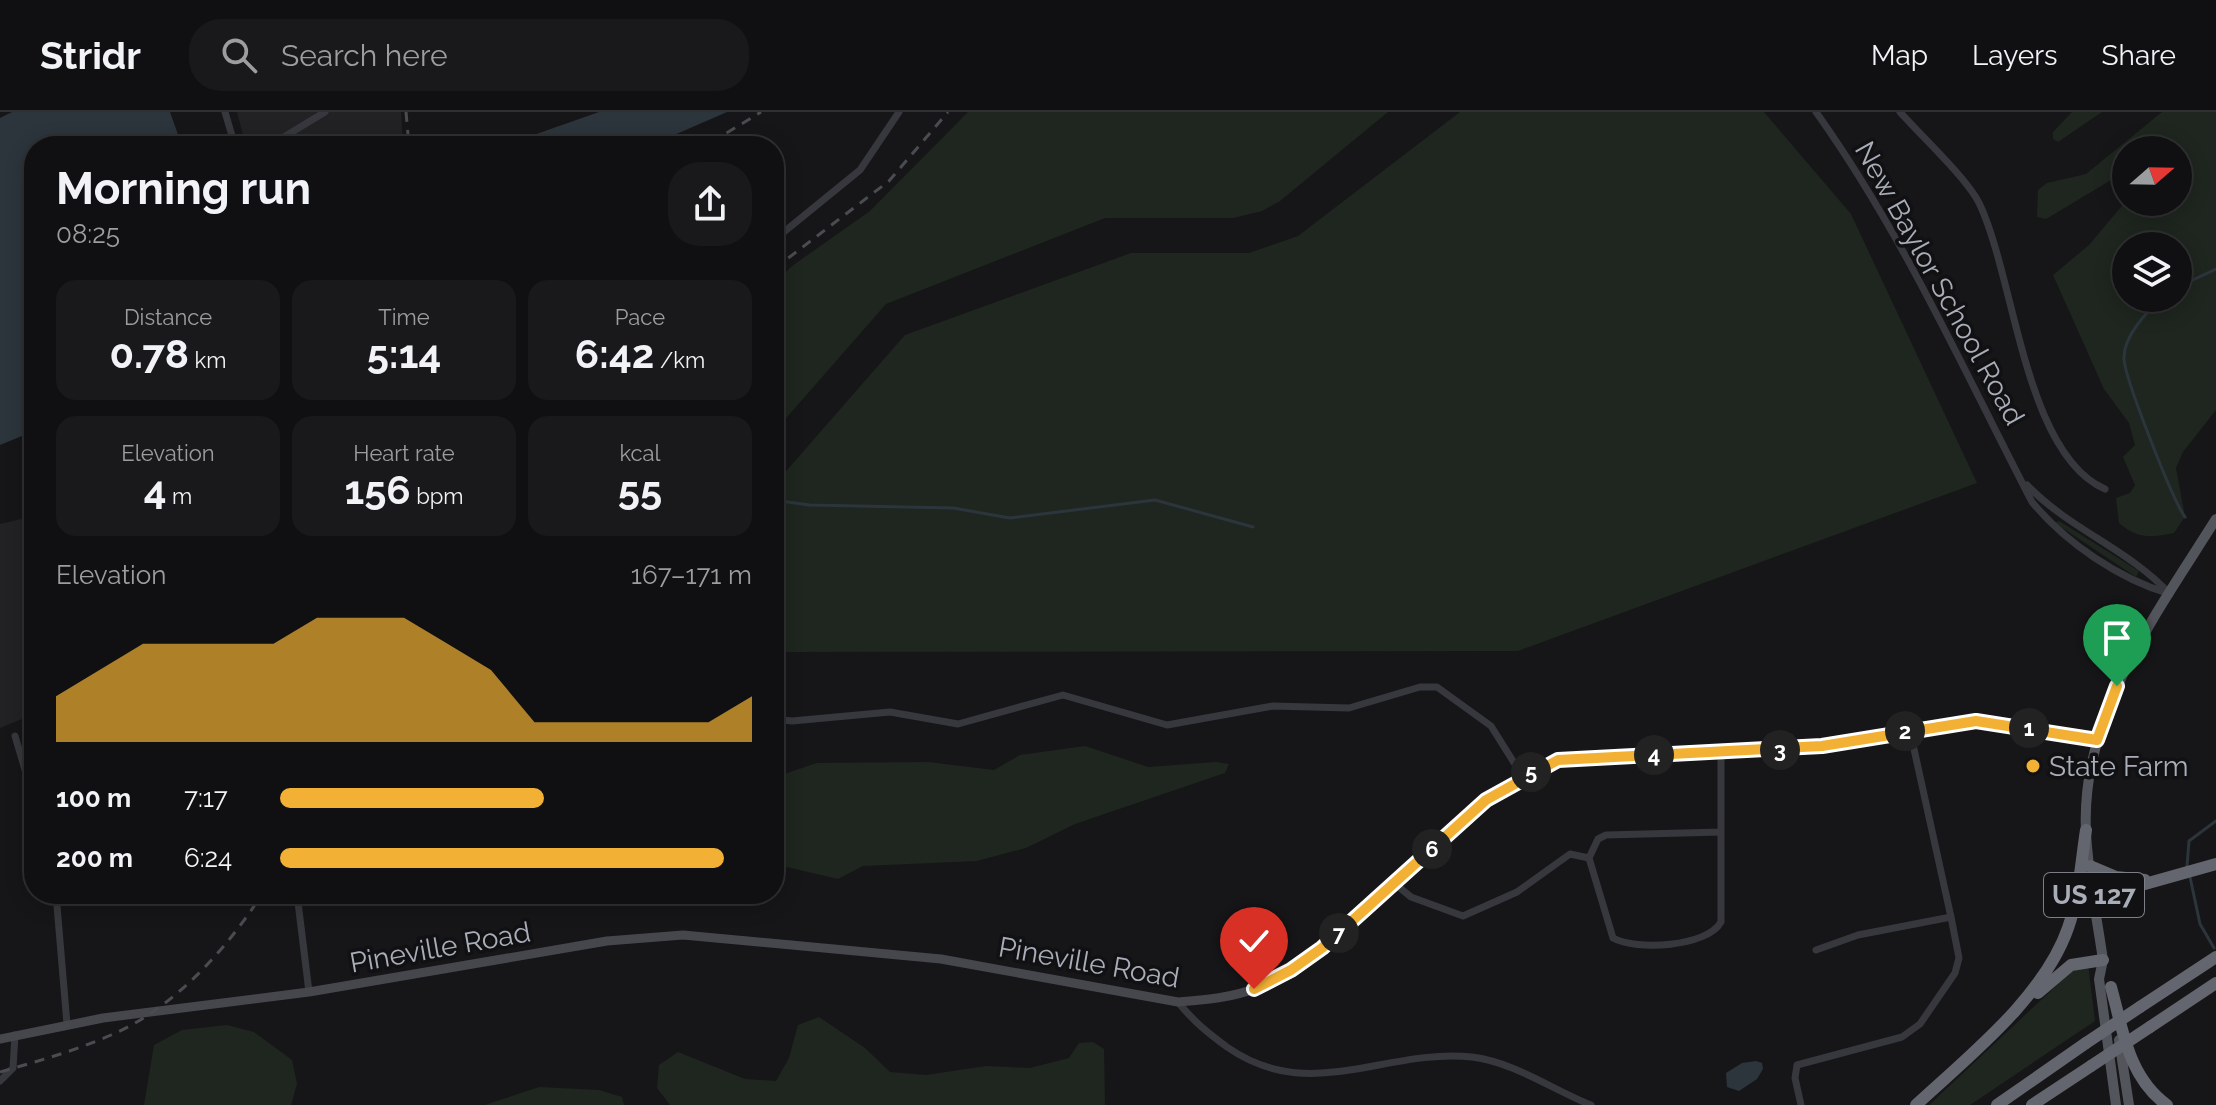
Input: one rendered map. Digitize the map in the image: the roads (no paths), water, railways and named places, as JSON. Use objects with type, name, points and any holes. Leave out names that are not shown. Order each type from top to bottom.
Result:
[{"type":"highway","points":[[1916,1105],[2029,994],[2055,957],[2073,910],[2086,830]]},
{"type":"highway","points":[[2096,906],[2120,891],[2216,864]]},
{"type":"highway","points":[[2090,866],[2116,877],[2152,880]]},
{"type":"highway","points":[[1997,1105],[2216,957]]},
{"type":"highway","points":[[1964,1059],[2065,969],[2084,960],[2103,960]]},
{"type":"highway","points":[[2032,1105],[2216,983]]},
{"type":"highway","points":[[2111,987],[2132,1062],[2149,1091],[2167,1105]]},
{"type":"main road","name":"US 127","points":[[2111,987],[2103,960],[2086,830],[2089,776],[2097,740],[2117,686],[2216,519]]},
{"type":"main road","name":"Pineville Road","points":[[0,1039],[67,1024],[309,992],[607,941],[683,935],[941,959],[1178,1002],[1254,989],[1291,970],[1322,948],[1486,800],[1558,760],[1577,756],[1721,754],[1822,746],[1976,721],[2097,740]]},
{"type":"main road","points":[[2103,960],[2099,979],[2116,1105]]},
{"type":"main road","points":[[2111,987],[2129,1105]]},
{"type":"street","points":[[225,112],[232,136]]},
{"type":"street","points":[[285,136],[325,112]]},
{"type":"street","points":[[784,232],[860,170],[899,112]]},
{"type":"street","name":"New Baylor School Road","points":[[1816,112],[1848,157],[1909,260],[2032,502],[2060,533],[2146,587],[2170,594]]},
{"type":"street","points":[[1900,112],[1978,201],[2048,426],[2090,483],[2105,489]]},
{"type":"street","name":"New Baylor School Road","points":[[2020,478],[2044,503],[2073,524],[2146,568],[2170,594]]},
{"type":"street","points":[[784,720],[890,712],[958,724],[1063,695],[1167,725],[1273,706],[1349,708],[1420,687],[1437,687],[1491,726],[1523,777]]},
{"type":"street","points":[[1801,1105],[1795,1078],[1797,1065],[1902,1037],[1920,1024],[1955,973],[1959,958],[1910,731]]},
{"type":"street","points":[[15,736],[24,766]]},
{"type":"street","points":[[1721,754],[1721,832],[1721,922],[1718,928],[1699,939],[1636,947],[1613,938],[1589,858],[1598,839],[1606,835],[1721,832]]},
{"type":"street","points":[[1394,883],[1411,897],[1463,916],[1517,892],[1570,854],[1589,858]]},
{"type":"street","points":[[57,904],[67,1024]]},
{"type":"street","points":[[298,904],[309,992]]},
{"type":"street","points":[[1816,950],[1858,935],[1951,917]]},
{"type":"street","points":[[1178,1002],[1196,1025],[1250,1064],[1287,1074],[1323,1075],[1421,1058],[1474,1057],[1504,1065],[1591,1105]]},
{"type":"street","points":[[0,1081],[13,1068],[15,1035]]},
{"type":"waterway","points":[[2192,280],[2216,269]]},
{"type":"waterway","points":[[2148,312],[2127,342],[2124,359],[2126,371],[2150,440],[2185,517]]},
{"type":"waterway","points":[[784,501],[809,505],[953,508],[1010,518],[1155,500],[1253,527]]},
{"type":"waterway","points":[[2187,866],[2189,841],[2216,821]]},
{"type":"waterway","points":[[2190,877],[2200,924],[2214,948]]},
{"type":"railway","points":[[406,112],[408,136]]},
{"type":"railway","points":[[720,136],[761,112]]},
{"type":"railway","points":[[784,261],[889,181],[948,112]]},
{"type":"railway","points":[[0,1072],[97,1041],[156,1010],[215,956],[255,904]]},
{"type":"place","name":"State Farm","points":[[2033,766]]}]
